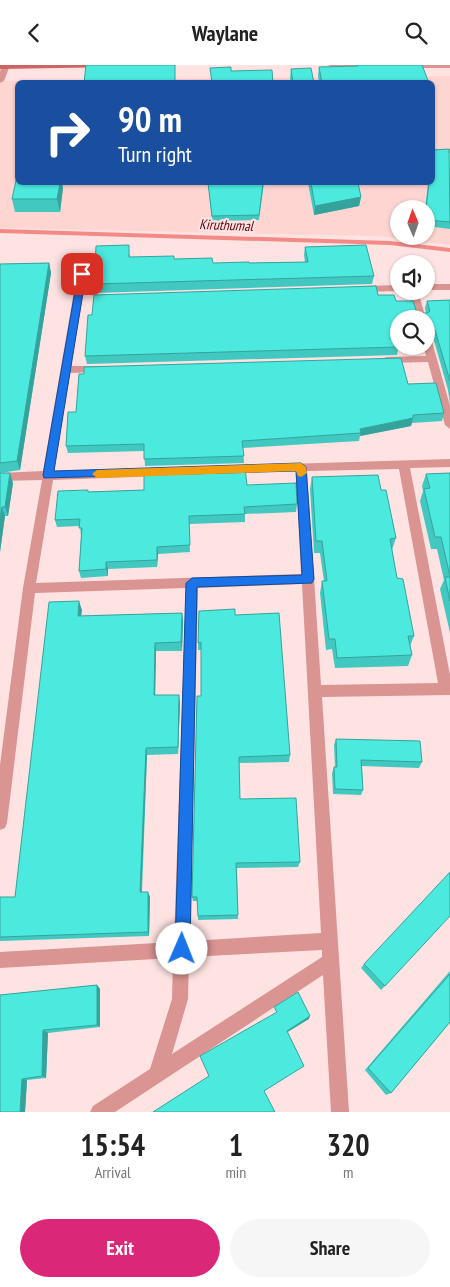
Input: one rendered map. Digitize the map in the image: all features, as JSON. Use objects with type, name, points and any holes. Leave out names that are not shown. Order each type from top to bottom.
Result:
[{"type":"main road","points":[[4,67],[120,65]]},
{"type":"street","points":[[332,65],[375,66]]},
{"type":"street","points":[[394,66],[450,65]]},
{"type":"street","points":[[0,81],[4,67]]},
{"type":"street","points":[[435,151],[450,151]]},
{"type":"street","points":[[0,823],[29,588],[66,370],[83,298],[82,274]]},
{"type":"street","points":[[435,287],[450,287]]},
{"type":"street","points":[[350,289],[390,288]]},
{"type":"street","points":[[431,355],[450,425]]},
{"type":"street","points":[[373,361],[432,359]]},
{"type":"street","points":[[66,370],[115,369]]},
{"type":"street","points":[[214,470],[450,463]]},
{"type":"street","points":[[315,691],[448,689],[404,464]]},
{"type":"street","points":[[301,467],[330,941],[329,962],[340,1112]]},
{"type":"street","points":[[0,477],[174,471]]},
{"type":"street","points":[[29,588],[308,579]]},
{"type":"street","points":[[157,1074],[180,999],[192,583]]},
{"type":"street","points":[[0,959],[330,941]]},
{"type":"street","points":[[99,1112],[329,962]]},
{"type":"shaded area","points":[[450,76],[450,245],[435,243],[435,200],[390,200],[390,238],[0,228],[0,81],[15,81],[15,185],[435,185],[435,80],[90,80]]},
{"type":"building","points":[[86,65],[175,65],[175,80],[84,80]]},
{"type":"building","points":[[422,65],[428,80],[321,80],[319,67]]},
{"type":"building","points":[[231,67],[231,71],[272,70],[273,80],[212,80],[210,68]]},
{"type":"building","points":[[311,68],[313,80],[293,80],[291,69]]},
{"type":"building","points":[[449,149],[450,222],[435,221],[435,200],[427,200],[429,185],[435,185],[435,150]]},
{"type":"building","points":[[15,185],[60,185],[57,199],[12,199]]},
{"type":"building","points":[[208,185],[263,185],[259,215],[212,216]]},
{"type":"building","points":[[311,185],[358,185],[361,197],[315,206]]},
{"type":"building","points":[[129,245],[129,257],[174,256],[174,259],[212,258],[213,263],[249,263],[308,262],[305,247],[366,245],[374,276],[94,284],[96,246]]},
{"type":"building","points":[[49,263],[17,461],[0,463],[0,264]]},
{"type":"building","points":[[376,286],[378,295],[390,295],[390,300],[413,301],[416,310],[390,310],[390,347],[85,356],[88,315],[92,315],[94,295]]},
{"type":"building","points":[[450,300],[450,381],[435,330],[435,310],[430,310],[427,301]]},
{"type":"building","points":[[401,358],[408,384],[436,383],[444,413],[413,415],[413,418],[360,429],[361,433],[242,441],[244,456],[144,459],[144,444],[66,446],[68,412],[76,412],[79,374],[84,374],[84,367]]},
{"type":"building","points":[[245,468],[247,485],[296,483],[297,504],[244,507],[245,514],[189,516],[190,545],[157,547],[157,560],[106,562],[106,569],[79,571],[82,528],[79,528],[80,519],[55,520],[58,491],[144,490],[144,471]]},
{"type":"building","points":[[0,473],[10,473],[5,507],[2,507],[0,519]]},
{"type":"building","points":[[450,473],[450,576],[441,537],[435,537],[424,489],[430,488],[426,474]]},
{"type":"building","points":[[378,475],[381,490],[386,490],[396,538],[390,539],[397,578],[403,579],[414,636],[408,636],[412,655],[337,658],[335,639],[329,639],[322,581],[327,581],[322,541],[316,541],[312,477]]},
{"type":"building","points":[[445,577],[450,577],[450,601]]},
{"type":"building","points":[[79,601],[78,616],[182,613],[181,642],[155,643],[154,695],[179,695],[178,747],[146,748],[140,892],[148,892],[148,932],[0,937],[0,897],[15,897],[49,602]]},
{"type":"building","points":[[235,609],[235,615],[279,613],[290,755],[239,757],[240,799],[296,798],[300,862],[236,863],[238,915],[198,916],[197,897],[192,897],[197,696],[201,696],[201,642],[198,643],[199,611]]},
{"type":"building","points":[[336,739],[420,741],[422,762],[361,760],[363,790],[335,789],[334,767],[337,767]]},
{"type":"building","points":[[450,872],[450,916],[385,986],[364,964]]},
{"type":"building","points":[[450,974],[450,1022],[391,1093],[368,1068]]},
{"type":"building","points":[[97,985],[97,1025],[43,1030],[42,1076],[22,1079],[20,1112],[0,1112],[0,995]]},
{"type":"building","points":[[298,992],[310,1016],[287,1031],[304,1066],[264,1091],[275,1112],[153,1112],[209,1076],[200,1056],[277,1012],[274,1007]]},
{"type":"waterway","name":"Kiruthumal","points":[[0,231],[390,243],[450,250]]},
{"type":"slow traffic","points":[[97,474],[301,467],[301,473]]},
{"type":"route","points":[[82,274],[48,475],[301,467],[308,579],[192,583],[182,949]]}]
